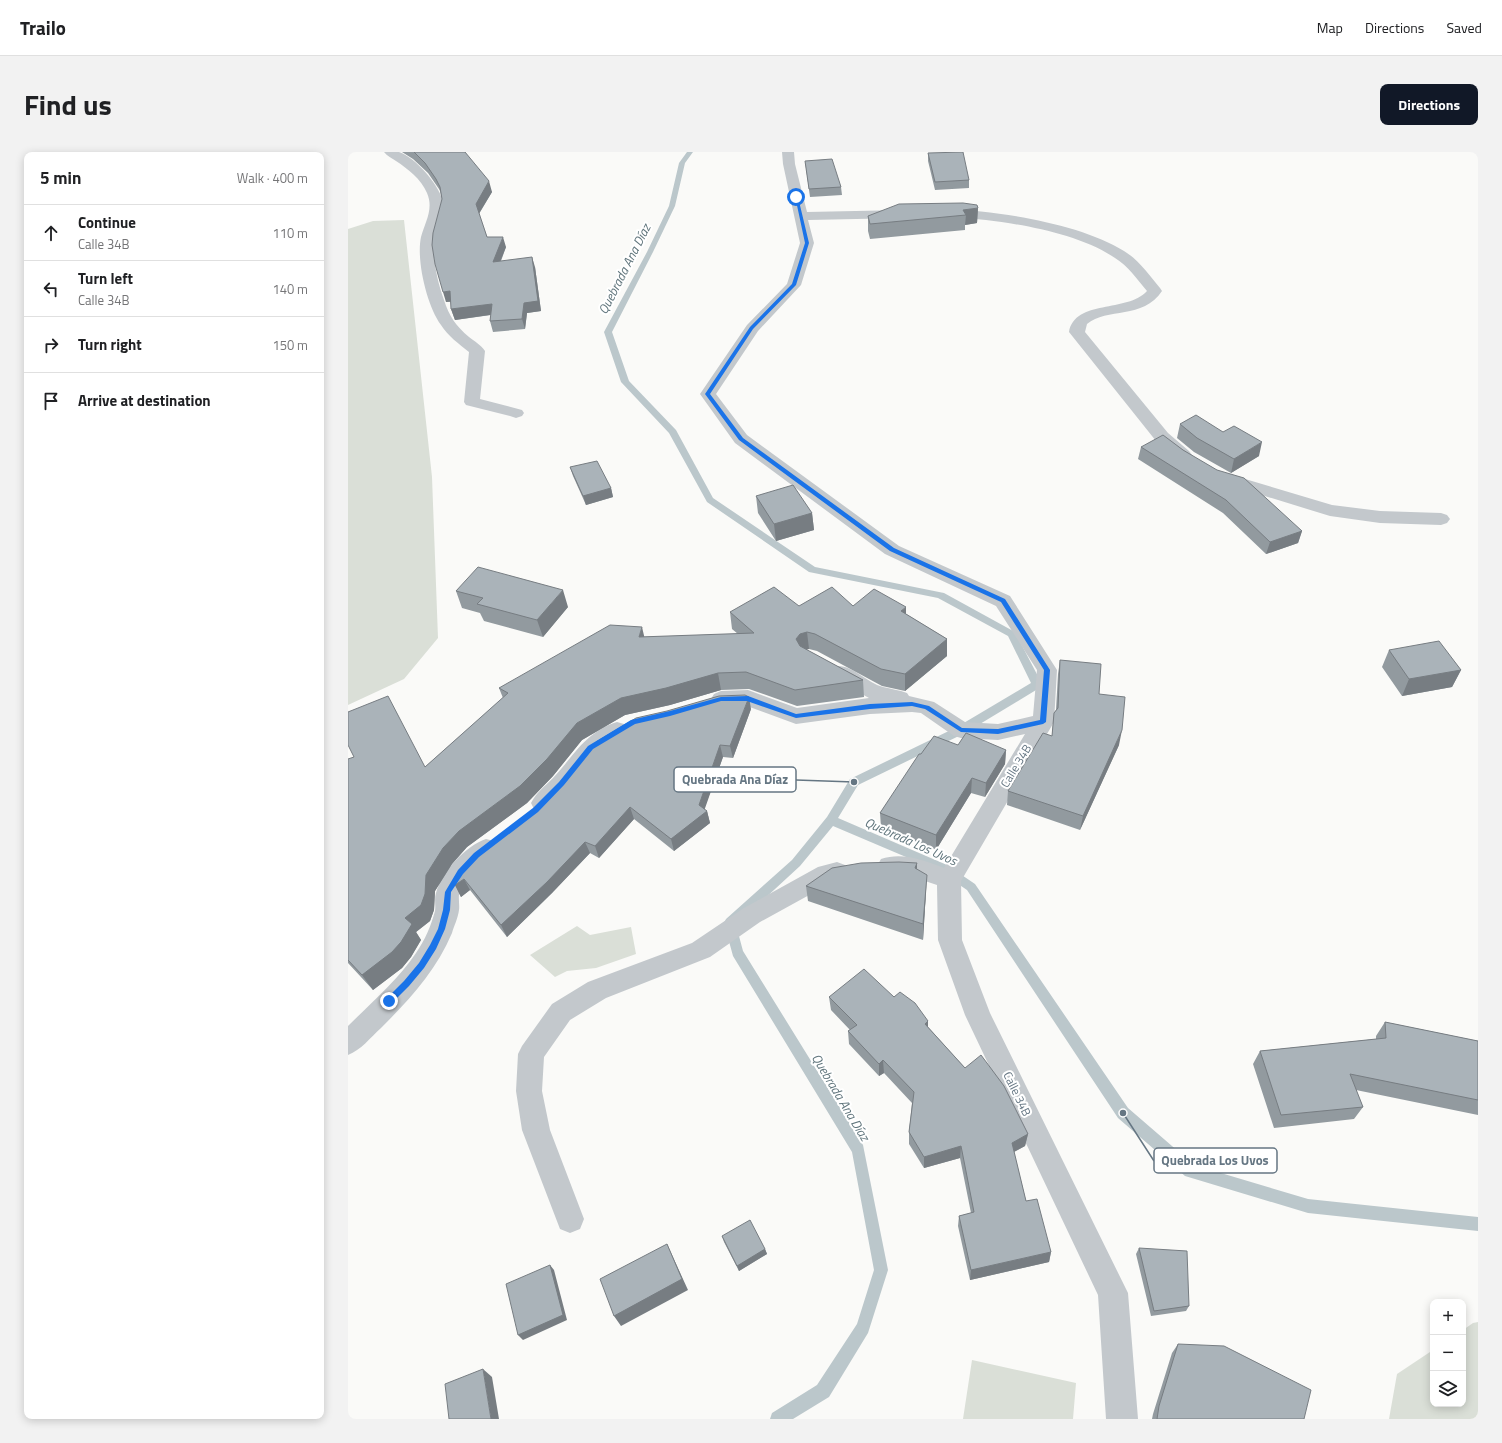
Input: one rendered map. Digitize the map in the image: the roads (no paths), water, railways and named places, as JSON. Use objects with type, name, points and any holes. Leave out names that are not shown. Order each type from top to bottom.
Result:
[{"type":"street","points":[[390,152],[412,167],[427,181],[435,195],[437,204],[436,214],[428,238],[427,260],[434,287],[446,322],[477,351],[472,402],[516,413]]},
{"type":"street","name":"Calle 34B","points":[[788,152],[789,164],[807,243],[794,285],[752,328],[708,394],[741,439],[892,550],[1003,601],[1047,670],[1043,722],[952,874],[950,940],[978,1015],[1113,1293],[1122,1419]]},
{"type":"street","points":[[932,213],[963,212],[1073,234],[1104,246],[1118,253],[1130,262],[1155,291],[1152,295],[1148,299],[1138,304],[1091,315],[1079,323],[1077,332],[1162,437],[1178,451],[1198,464]]},
{"type":"street","points":[[800,216],[916,213]]},
{"type":"street","points":[[1215,474],[1330,510],[1380,517],[1441,519]]},
{"type":"street","points":[[822,664],[876,693],[902,699],[912,704]]},
{"type":"street","points":[[699,704],[721,699],[748,698],[796,716],[870,706],[912,704],[927,707],[961,730],[998,732],[1043,722]]},
{"type":"street","points":[[530,815],[562,783],[590,747],[633,722]]},
{"type":"street","points":[[348,1043],[406,984],[421,966],[433,947],[441,929],[447,910],[448,892],[461,872],[476,855],[503,835]]},
{"type":"street","points":[[570,1218],[536,1130],[529,1091],[531,1054],[561,1012],[597,990],[701,950],[752,916],[826,874],[862,868],[899,866],[952,874]]},
{"type":"waterway","name":"Quebrada Ana Díaz","points":[[690,152],[682,163],[672,206],[650,252],[608,332],[625,382],[673,432],[710,500],[812,570],[941,595],[1012,634],[1037,684],[961,730],[854,782],[831,820]]},
{"type":"waterway","name":"Quebrada Ana Díaz","points":[[778,1419],[823,1391],[863,1328],[881,1270],[858,1150],[737,952],[730,923],[796,863],[831,820]]},
{"type":"waterway","name":"Quebrada Los Uvos","points":[[831,820],[943,868],[971,887],[1123,1113],[1190,1171],[1308,1206],[1478,1224]]},
{"type":"place","name":"Quebrada Ana Díaz","points":[[854,782]]},
{"type":"place","name":"Quebrada Los Uvos","points":[[1123,1113]]}]
